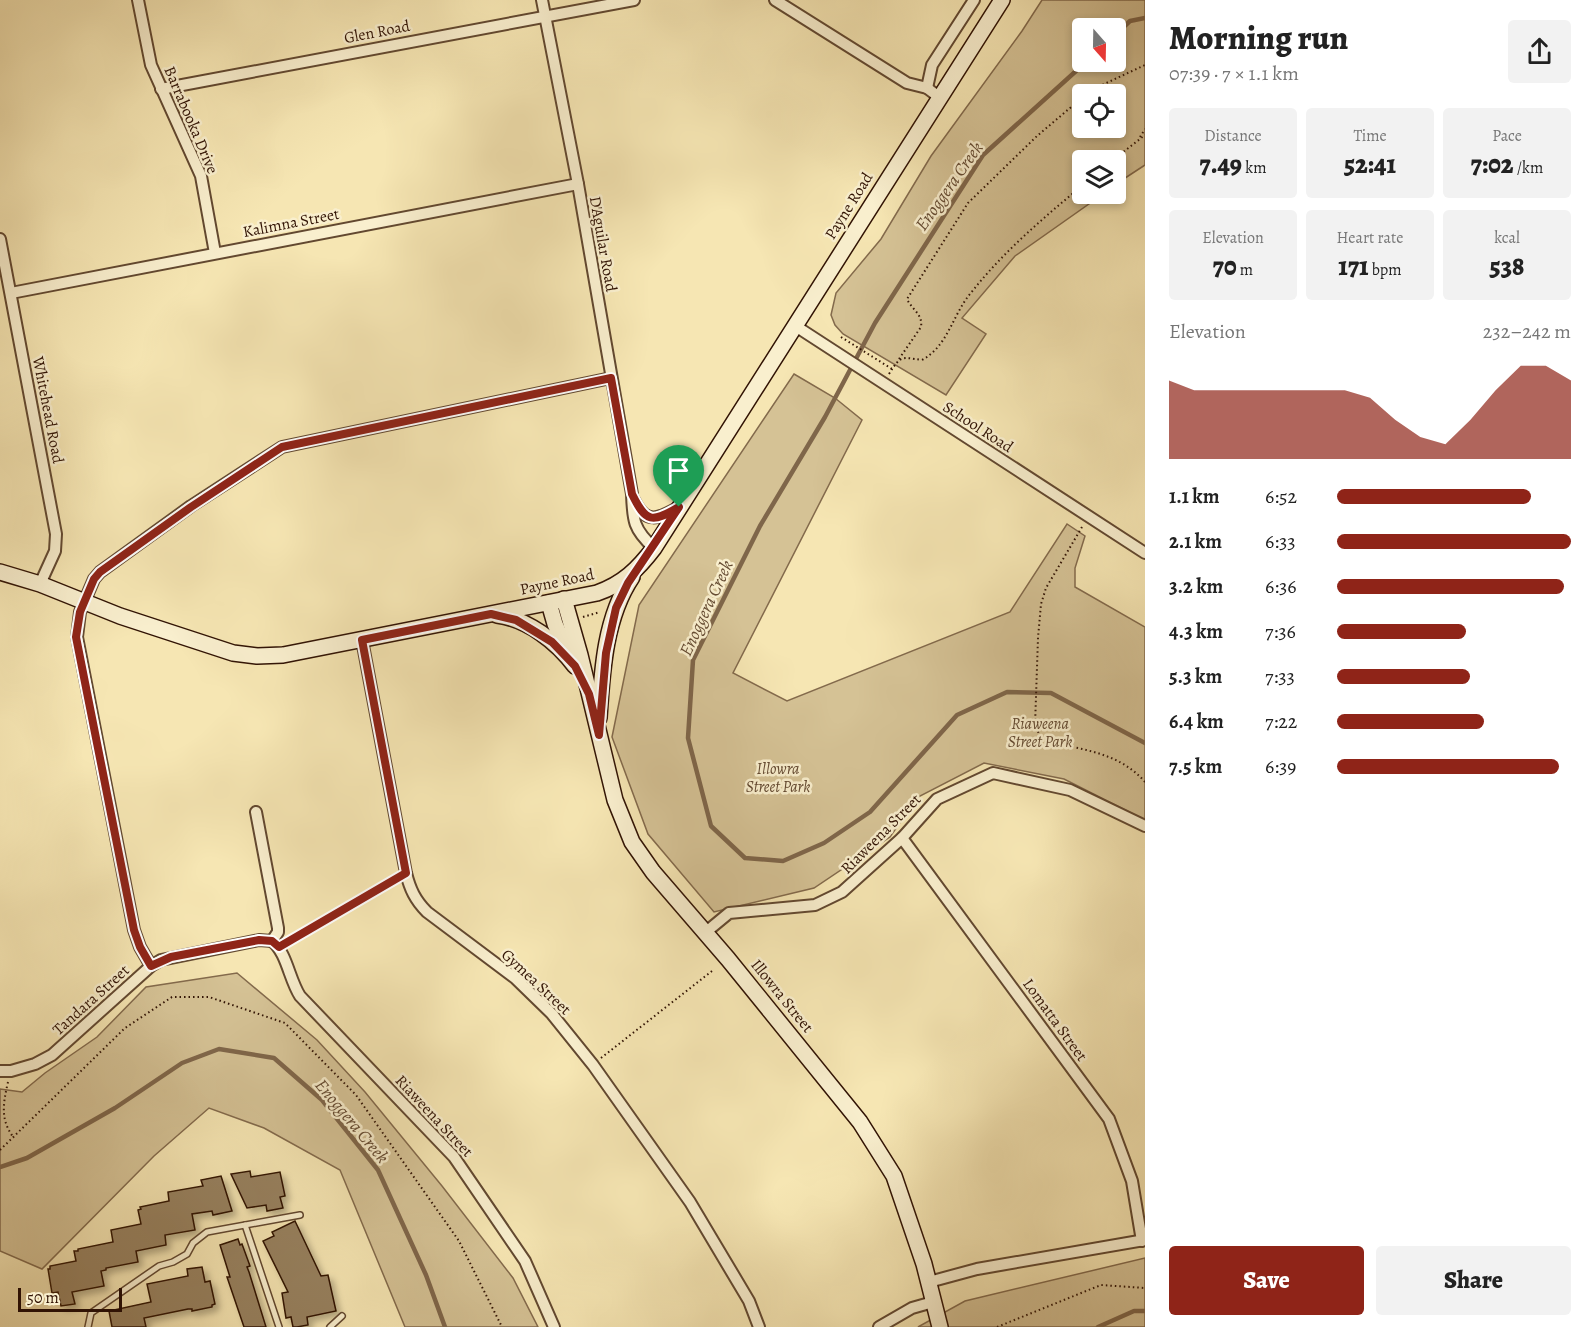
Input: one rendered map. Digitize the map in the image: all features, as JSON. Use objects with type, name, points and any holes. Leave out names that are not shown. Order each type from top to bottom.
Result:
[{"type":"main road","name":"Payne Road","points":[[0,572],[120,616],[233,653],[257,656],[283,655],[362,640],[597,593],[611,588],[625,580],[654,548],[794,325],[933,92],[1002,0]]},
{"type":"main road","points":[[599,735],[604,663],[611,628],[622,593],[641,564]]},
{"type":"main road","name":"Illowra Street","points":[[556,601],[563,644],[589,694]]},
{"type":"main road","name":"Illowra Street","points":[[556,601],[589,694],[615,800],[632,842],[653,872],[706,932],[860,1122],[894,1176],[929,1282],[940,1327]]},
{"type":"main road","points":[[491,614],[507,616],[534,630],[561,649],[575,666]]},
{"type":"street","name":"Barrabooka Drive","points":[[138,0],[151,66],[201,176],[215,253]]},
{"type":"street","name":"D'Aguilar Road","points":[[542,0],[578,184],[632,494],[634,523],[637,531],[654,548]]},
{"type":"street","name":"Glen Road","points":[[161,89],[634,0]]},
{"type":"street","points":[[775,0],[907,83],[933,92]]},
{"type":"street","name":"Payne Road","points":[[933,92],[932,65],[974,0]]},
{"type":"street","name":"Kalimna Street","points":[[10,293],[578,184]]},
{"type":"street","name":"Whitehead Road","points":[[0,239],[56,534],[55,550],[40,585]]},
{"type":"street","name":"School Road","points":[[794,325],[1145,553]]},
{"type":"street","points":[[151,966],[140,947],[134,930],[76,637],[78,619],[94,579],[110,564],[191,507],[282,447],[611,378]]},
{"type":"street","name":"D'Aguilar Road","points":[[632,494],[640,511],[649,517],[658,518],[679,507]]},
{"type":"street","name":"Gymea Street","points":[[362,640],[406,873],[409,887],[416,900],[427,912],[515,978],[552,1014],[593,1065],[690,1202],[749,1301],[759,1327]]},
{"type":"street","name":"Riaweena Street","points":[[706,932],[729,913],[815,905],[830,898],[856,882],[902,838],[937,799],[993,773],[1070,790],[1145,826]]},
{"type":"street","points":[[256,812],[278,928],[276,944]]},
{"type":"street","name":"Lomatta Street","points":[[902,838],[1108,1119],[1132,1181],[1143,1241]]},
{"type":"street","name":"Tandara Street","points":[[6,1071],[35,1064],[52,1055],[151,966],[171,957],[259,940],[276,944]]},
{"type":"street","name":"Riaweena Street","points":[[276,944],[300,996],[454,1157],[525,1261],[554,1327]]},
{"type":"street","points":[[929,1282],[977,1269],[1143,1241]]},
{"type":"street","points":[[879,1327],[912,1308],[933,1302]]},
{"type":"lane","points":[[88,1327],[92,1313],[159,1266],[173,1262],[186,1254],[193,1243],[207,1232],[300,1215]]},
{"type":"lane","points":[[246,1225],[279,1327]]},
{"type":"lane","points":[[330,1327],[342,1316]]},
{"type":"path","points":[[1104,84],[1145,65]]},
{"type":"path","points":[[884,383],[917,335],[922,321],[907,299],[968,203],[1037,136],[1072,106]]},
{"type":"path","points":[[1138,140],[1145,129]]},
{"type":"path","points":[[1126,150],[1145,135]]},
{"type":"path","points":[[899,359],[906,357],[922,360],[932,355],[950,331],[968,296],[1009,249],[1072,195]]},
{"type":"path","points":[[841,338],[892,369]]},
{"type":"path","points":[[1083,527],[1046,588],[1041,604],[1035,726],[1043,741],[1104,753],[1134,770],[1145,782]]},
{"type":"path","points":[[581,617],[609,610]]},
{"type":"path","points":[[276,944],[406,873]]},
{"type":"path","points":[[593,1065],[712,971]]},
{"type":"path","points":[[0,1150],[125,1028],[172,997],[209,997],[285,1023],[356,1095],[459,1241],[502,1327]]},
{"type":"path","points":[[6,1071],[1,1113],[4,1124],[14,1138]]},
{"type":"path","points":[[997,1327],[1101,1285],[1145,1288]]},
{"type":"green space","points":[[1042,0],[1145,0],[1145,165],[1126,177],[1126,150],[1072,150],[1072,204],[1089,204],[1015,256],[962,318],[986,334],[946,395],[843,334],[835,325],[831,315],[836,293],[881,239],[931,156]]},
{"type":"green space","points":[[794,374],[835,398],[862,420],[733,673],[787,701],[1010,612],[1067,524],[1085,536],[1075,568],[1075,587],[1145,627],[1145,820],[1064,779],[984,763],[918,797],[890,837],[814,888],[714,912],[648,834],[612,737],[639,605]]},
{"type":"green space","points":[[237,973],[317,1040],[365,1092],[513,1278],[538,1327],[405,1327],[340,1170],[264,1128],[209,1108],[154,1156],[42,1269],[0,1251],[0,1089],[22,1092],[97,1037],[146,987]]},
{"type":"green space","points":[[1145,1258],[1145,1327],[918,1327],[965,1301]]},
{"type":"building","points":[[250,1171],[251,1177],[280,1172],[285,1196],[280,1197],[283,1208],[267,1211],[266,1205],[247,1208],[231,1174]]},
{"type":"building","points":[[221,1176],[232,1211],[213,1215],[212,1211],[192,1214],[195,1230],[165,1235],[166,1245],[136,1251],[138,1262],[106,1268],[101,1271],[104,1286],[72,1292],[75,1304],[61,1306],[58,1292],[52,1293],[48,1269],[50,1266],[76,1261],[74,1251],[78,1249],[113,1242],[111,1230],[141,1224],[138,1210],[141,1209],[140,1207],[169,1201],[168,1192],[203,1186],[201,1180]]},
{"type":"building","points":[[295,1221],[321,1276],[328,1275],[336,1311],[307,1317],[308,1325],[293,1327],[291,1317],[286,1318],[282,1293],[288,1292],[263,1241],[274,1236],[272,1232]]},
{"type":"building","points":[[238,1239],[250,1266],[247,1267],[266,1327],[244,1327],[227,1277],[230,1277],[220,1245]]},
{"type":"building","points":[[202,1267],[205,1282],[210,1281],[215,1304],[212,1307],[192,1311],[188,1309],[144,1318],[146,1327],[112,1327],[109,1311],[151,1302],[147,1284],[188,1276],[187,1269]]},
{"type":"waterway","name":"Enoggera Creek","points":[[1126,25],[1130,21],[1145,18]]},
{"type":"waterway","name":"Enoggera Creek","points":[[1075,72],[983,155],[875,323],[825,417],[760,526],[693,660],[688,738],[711,826],[745,858],[783,861],[824,843],[870,812],[957,715],[1007,692],[1051,693],[1145,743]]},
{"type":"waterway","name":"Enoggera Creek","points":[[0,1167],[27,1158],[115,1108],[182,1063],[219,1049],[274,1058],[322,1100],[378,1170],[426,1275],[445,1327]]},
{"type":"waterway","name":"Enoggera Creek","points":[[1098,1327],[1134,1311],[1145,1311]]},
{"type":"route","points":[[611,378],[632,494],[640,511],[649,517],[658,518],[679,507],[654,548],[628,583],[616,608],[606,653],[599,735],[589,694],[575,666],[552,642],[528,626],[507,616],[491,614],[362,640],[406,873],[279,947],[267,939],[259,940],[171,957],[151,966],[140,947],[134,930],[76,637],[80,612],[94,579],[100,572],[191,507],[282,447],[611,378]]},
{"type":"park label","name":"Riaweena Street Park","points":[[1040,733]]},
{"type":"park label","name":"Illowra Street Park","points":[[778,778]]}]
